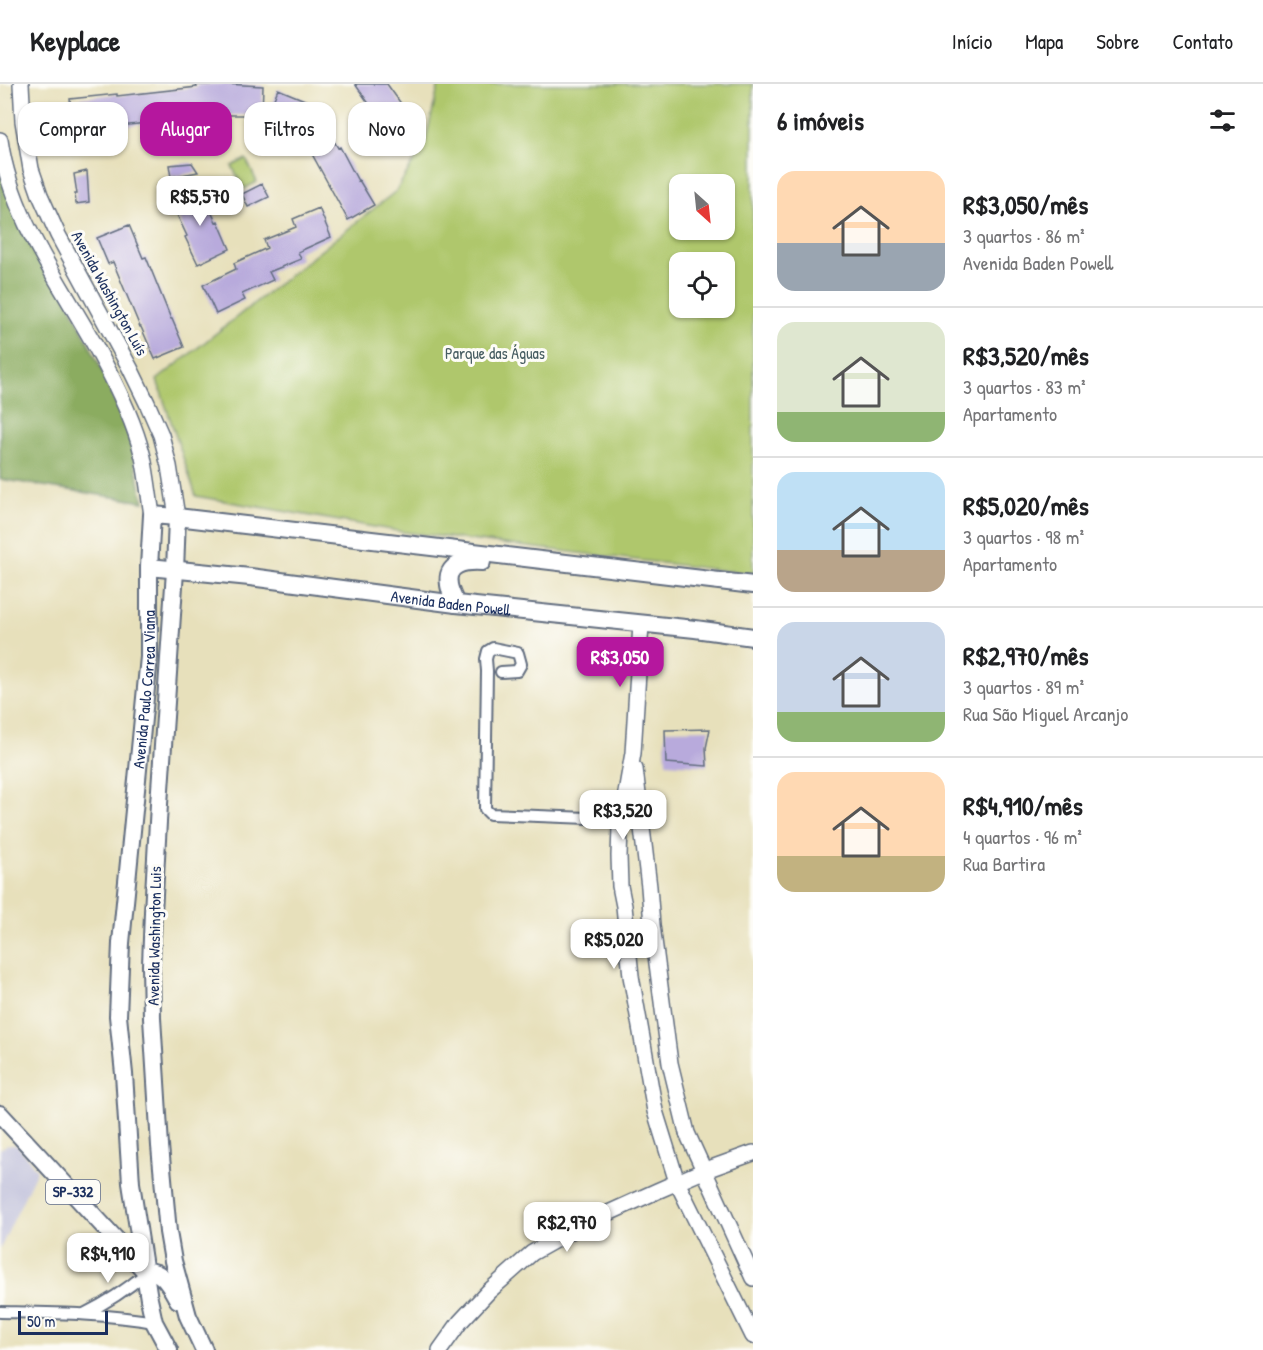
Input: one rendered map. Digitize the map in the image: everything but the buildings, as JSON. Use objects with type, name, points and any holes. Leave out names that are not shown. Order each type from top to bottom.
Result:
[{"type":"main road","points":[[153,515],[753,585]]},
{"type":"main road","name":"Avenida Paulo Correa Viana","points":[[145,1273],[131,1183],[118,1016],[121,943],[149,657],[148,567],[153,515]]},
{"type":"main road","name":"Avenida Washington Luis","points":[[177,517],[158,816],[152,1018],[167,1223],[173,1261],[188,1316],[204,1350]]},
{"type":"main road","points":[[456,604],[449,587],[449,580],[454,568],[460,563],[528,566],[564,564]]},
{"type":"main road","name":"Avenida Baden Powell","points":[[148,567],[753,637]]},
{"type":"main road","name":"SP-332","points":[[0,1114],[145,1273]]},
{"type":"main road","points":[[106,1228],[125,1236],[132,1234],[138,1228]]},
{"type":"main road","points":[[169,1350],[154,1322],[145,1273],[155,1272],[168,1282],[188,1316]]},
{"type":"street","name":"Avenida Washington Luís","points":[[21,84],[23,121],[29,159],[40,195],[58,235],[147,403],[169,466],[177,517]]},
{"type":"street","name":"Avenida Paulo Correa Viana","points":[[0,140],[10,184],[27,228],[98,351],[122,400],[143,456],[153,515]]},
{"type":"street","points":[[641,624],[633,753],[620,827],[619,856],[620,885],[631,976],[655,1111],[677,1182],[753,1336]]},
{"type":"street","points":[[501,672],[517,671],[520,664],[518,653],[493,648],[488,651],[486,659],[488,671],[484,808],[490,814],[499,815],[641,818]]},
{"type":"street","points":[[633,753],[649,887],[651,925],[670,1063],[687,1133],[753,1278]]},
{"type":"street","points":[[624,906],[625,862],[628,856],[636,856],[642,864],[649,887]]},
{"type":"street","points":[[440,1350],[460,1322],[488,1292],[532,1253],[582,1226],[677,1182],[753,1154]]},
{"type":"street","points":[[84,1314],[106,1303],[145,1273]]},
{"type":"street","points":[[0,1312],[84,1314],[154,1322]]},
{"type":"shaded area","points":[[7,1145],[17,1145],[37,1170],[0,1249],[0,1149]]},
{"type":"green space","name":"Parque das Águas","points":[[439,84],[753,84],[753,574],[403,532],[196,496],[157,380],[396,191],[417,156],[426,156],[426,139]]},
{"type":"green space","points":[[246,159],[257,182],[244,189],[232,166]]},
{"type":"green space","points":[[0,161],[99,364],[127,429],[144,502],[0,479]]}]
